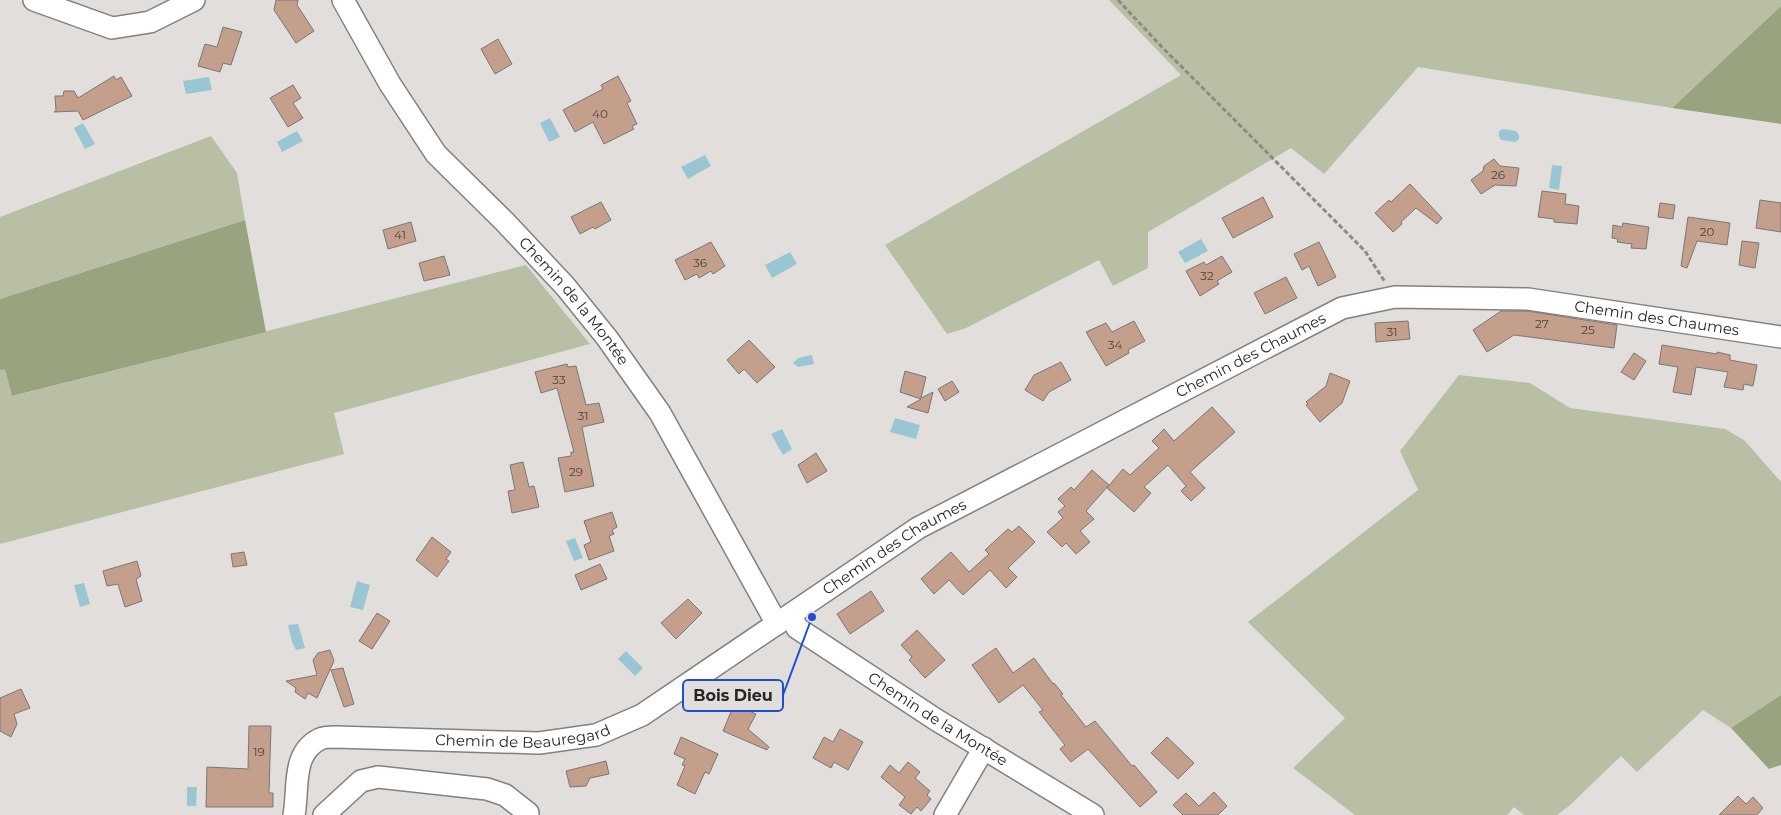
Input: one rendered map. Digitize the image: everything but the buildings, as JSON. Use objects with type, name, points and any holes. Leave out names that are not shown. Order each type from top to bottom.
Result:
[{"type":"street","points":[[34,0],[112,28],[150,22],[194,0]]},
{"type":"street","name":"Chemin de la Montée","points":[[343,0],[390,84],[436,154],[505,222],[565,286],[607,338],[660,413],[784,620],[935,719],[1093,815]]},
{"type":"street","name":"Chemin des Chaumes","points":[[784,620],[918,528],[1342,308],[1395,296],[1528,299],[1781,337]]},
{"type":"street","name":"Chemin de Beauregard","points":[[296,815],[299,762],[308,749],[321,739],[336,737],[539,743],[596,735],[642,715],[784,620]]},
{"type":"street","points":[[945,815],[984,748]]},
{"type":"street","points":[[324,815],[353,786],[361,781],[378,777],[487,789],[505,795],[528,814]]},
{"type":"path","points":[[1118,0],[1365,251],[1395,296]]},
{"type":"green space","points":[[1109,0],[1781,0],[1781,6],[1672,108],[1418,67],[1324,174],[1291,148],[1148,232],[1148,268],[1113,286],[1099,260],[966,328],[947,334],[885,245],[1181,75]]},
{"type":"green space","points":[[1781,6],[1781,124],[1672,108]]},
{"type":"green space","points":[[211,136],[237,173],[245,220],[0,299],[0,217]]},
{"type":"green space","points":[[245,220],[266,332],[12,396],[5,369],[0,370],[0,299]]},
{"type":"green space","points":[[526,265],[590,344],[334,413],[344,454],[0,544],[0,370],[5,368],[13,396]]},
{"type":"green space","points":[[1459,375],[1530,383],[1570,408],[1725,429],[1744,440],[1781,482],[1781,695],[1731,728],[1703,710],[1637,772],[1621,756],[1569,806],[1557,815],[1524,815],[1514,807],[1507,815],[1355,815],[1293,768],[1345,718],[1248,622],[1418,490],[1400,451]]},
{"type":"green space","points":[[1781,695],[1781,765],[1769,769],[1731,728]]},
{"type":"water","points":[[209,77],[212,90],[186,94],[183,81]]},
{"type":"water","points":[[550,118],[560,137],[549,142],[540,123]]},
{"type":"water","points":[[83,123],[95,144],[85,149],[74,128]]},
{"type":"water","points":[[1503,129],[1516,131],[1519,139],[1515,142],[1501,140],[1499,131]]},
{"type":"water","points":[[297,131],[303,141],[282,152],[277,142]]},
{"type":"water","points":[[705,155],[711,166],[688,179],[681,167]]},
{"type":"water","points":[[1552,165],[1562,166],[1559,190],[1549,188]]},
{"type":"water","points":[[1201,239],[1208,251],[1185,263],[1178,252]]},
{"type":"water","points":[[790,252],[797,264],[772,278],[765,265]]},
{"type":"water","points":[[812,355],[814,364],[798,367],[793,363],[798,358]]},
{"type":"water","points":[[895,418],[920,425],[916,439],[890,432]]},
{"type":"water","points":[[782,429],[792,449],[783,455],[771,434]]},
{"type":"water","points":[[575,538],[583,558],[574,561],[566,541]]},
{"type":"water","points":[[357,581],[370,585],[363,610],[350,607]]},
{"type":"water","points":[[84,583],[90,604],[80,607],[74,585]]},
{"type":"water","points":[[298,624],[305,648],[296,650],[288,625]]},
{"type":"water","points":[[626,651],[643,668],[635,676],[618,659]]},
{"type":"water","points":[[187,787],[197,787],[196,806],[187,806]]},
{"type":"place","name":"Bois Dieu","points":[[812,617]]}]
